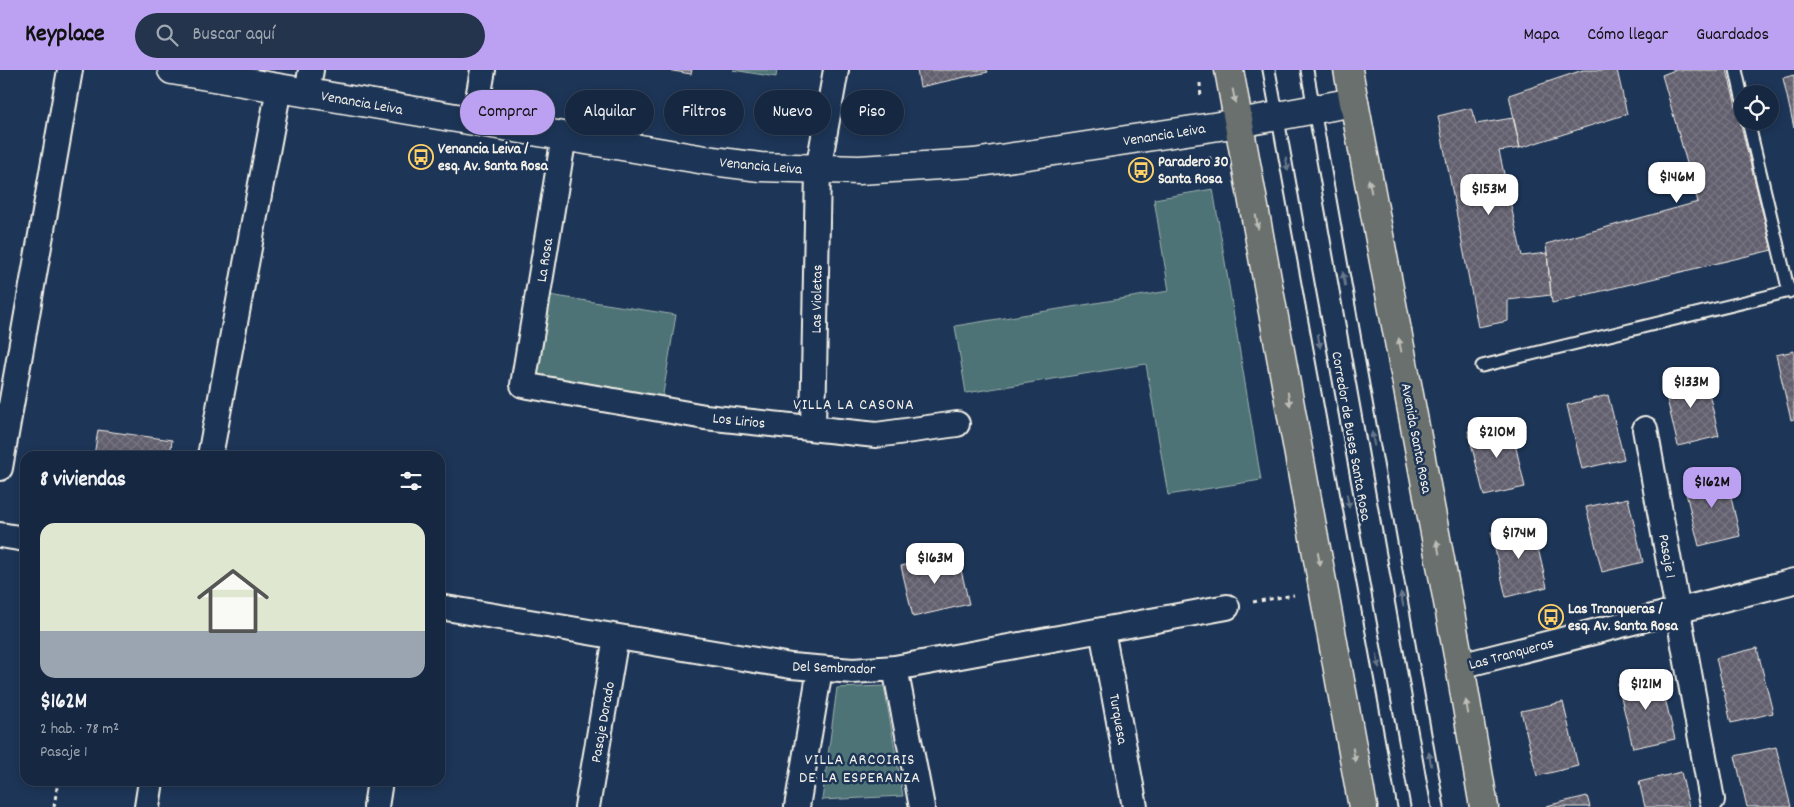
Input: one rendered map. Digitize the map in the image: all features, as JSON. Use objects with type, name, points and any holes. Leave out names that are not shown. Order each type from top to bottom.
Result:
[{"type":"main road","points":[[1229,70],[1363,807]]},
{"type":"main road","name":"Avenida Santa Rosa","points":[[1348,70],[1460,666],[1484,807]]},
{"type":"street","points":[[0,468],[70,70]]},
{"type":"street","name":"Venancia Leiva","points":[[172,70],[279,88],[309,81],[460,118]]},
{"type":"street","points":[[479,90],[483,70]]},
{"type":"street","name":"Las Violetas","points":[[813,428],[818,170],[836,70]]},
{"type":"street","points":[[211,451],[279,88]]},
{"type":"street","name":"Venancia Leiva","points":[[555,134],[760,168],[818,170],[916,168],[974,163],[1239,123],[1354,102]]},
{"type":"street","name":"La Rosa","points":[[523,384],[564,136]]},
{"type":"street","name":"Los Lirios","points":[[523,384],[705,417],[876,435],[957,424]]},
{"type":"street","name":"Pasaje 1","points":[[1645,429],[1712,800]]},
{"type":"street","points":[[0,535],[20,538]]},
{"type":"street","name":"Las Tranqueras","points":[[1460,666],[1794,580]]},
{"type":"street","name":"Del Sembrador","points":[[445,608],[791,666],[853,670],[895,668],[1227,607]]},
{"type":"street","name":"Turquesa","points":[[1102,630],[1135,807]]},
{"type":"street","name":"Pasaje Dorado","points":[[587,807],[616,637]]},
{"type":"street","points":[[895,668],[922,807]]},
{"type":"street","points":[[797,807],[820,669]]},
{"type":"street","points":[[147,807],[150,786]]},
{"type":"street","points":[[376,807],[379,786]]},
{"type":"lane","name":"Corredor de Buses Santa Rosa","points":[[1269,70],[1404,807]]},
{"type":"lane","name":"Corredor de Buses Santa Rosa","points":[[1306,70],[1438,807]]},
{"type":"lane","points":[[1736,70],[1739,85]]},
{"type":"lane","points":[[1482,366],[1791,291],[1750,130]]},
{"type":"path","points":[[1227,607],[1324,589]]},
{"type":"path","points":[[54,807],[57,786]]},
{"type":"green space","points":[[733,70],[777,70],[776,77]]},
{"type":"green space","points":[[1213,189],[1261,480],[1168,495],[1146,364],[966,393],[955,326],[1169,291],[1154,199]]},
{"type":"green space","points":[[549,295],[676,315],[662,400],[535,379]]},
{"type":"green space","points":[[884,686],[903,796],[822,800],[837,688]]},
{"type":"building","points":[[667,70],[692,70],[691,74]]},
{"type":"building","points":[[917,70],[987,70],[988,72],[920,87]]},
{"type":"building","points":[[1583,70],[1617,70],[1627,114],[1520,148],[1509,95]]},
{"type":"building","points":[[1675,70],[1727,70],[1734,98],[1734,130],[1742,130],[1772,250],[1552,303],[1546,244],[1698,202],[1662,75]]},
{"type":"building","points":[[1794,75],[1794,128],[1783,78]]},
{"type":"building","points":[[1471,108],[1476,124],[1513,118],[1520,148],[1499,151],[1522,256],[1547,253],[1551,295],[1508,300],[1508,321],[1478,327],[1438,116]]},
{"type":"building","points":[[1794,351],[1794,419],[1791,420],[1776,355]]},
{"type":"building","points":[[1704,372],[1719,436],[1678,446],[1663,382]]},
{"type":"building","points":[[1608,395],[1624,459],[1582,469],[1567,405]]},
{"type":"building","points":[[1510,422],[1525,487],[1484,496],[1468,431]]},
{"type":"building","points":[[98,430],[172,440],[171,451],[95,451]]},
{"type":"building","points":[[1725,472],[1740,536],[1699,546],[1683,481]]},
{"type":"building","points":[[1628,498],[1643,562],[1602,572],[1586,507]]},
{"type":"building","points":[[1532,522],[1547,587],[1506,597],[1491,532]]},
{"type":"building","points":[[957,553],[969,604],[913,617],[901,566]]},
{"type":"building","points":[[1757,648],[1773,713],[1731,723],[1716,658]]},
{"type":"building","points":[[1659,674],[1675,739],[1633,748],[1618,684]]},
{"type":"building","points":[[1563,702],[1578,766],[1537,776],[1521,711]]},
{"type":"building","points":[[1776,747],[1791,807],[1747,807],[1735,756]]},
{"type":"building","points":[[1681,772],[1689,807],[1645,807],[1639,782]]},
{"type":"building","points":[[1587,796],[1590,807],[1546,807],[1546,806]]},
{"type":"place","name":"Venancia Leiva / esq. Av. Santa Rosa","points":[[421,157]]},
{"type":"place","name":"Paradero 30 Santa Rosa","points":[[1141,170]]},
{"type":"place","name":"Las Tranqueras / esq. Av. Santa Rosa","points":[[1551,617]]},
{"type":"district","name":"VILLA LA CASONA","points":[[854,403]]},
{"type":"district","name":"VILLA ARCOIRIS DE LA ESPERANZA","points":[[860,767]]}]
